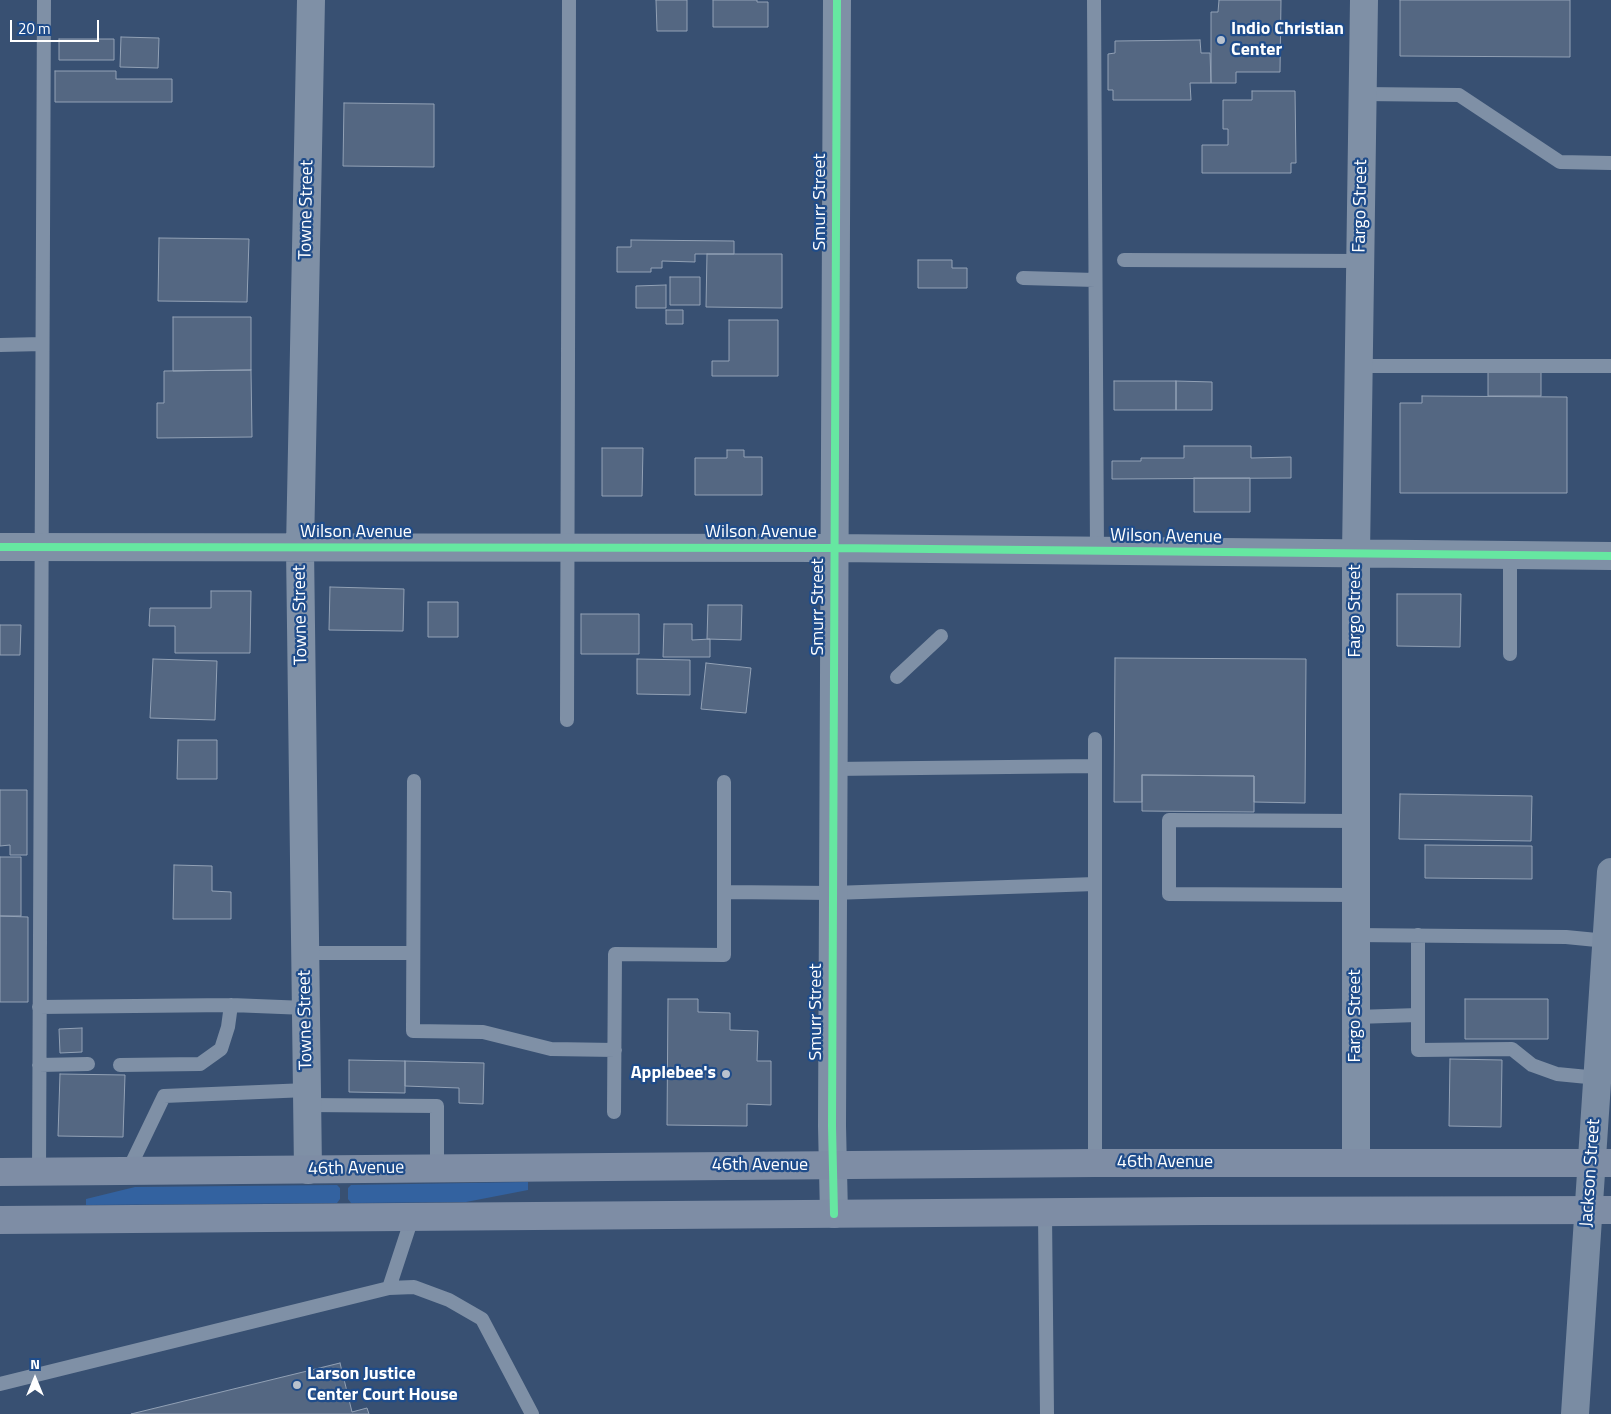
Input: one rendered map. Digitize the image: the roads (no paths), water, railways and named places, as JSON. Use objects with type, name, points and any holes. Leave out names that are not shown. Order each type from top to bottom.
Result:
[{"type":"main road","name":"Jackson Street","points":[[1575,1414],[1600,1210],[1601,1162],[1598,1078],[1611,872]]},
{"type":"main road","name":"46th Avenue","points":[[0,1172],[1094,1163],[1601,1162]]},
{"type":"main road","points":[[0,1220],[1600,1210]]},
{"type":"street","name":"Towne Street","points":[[308,1170],[300,548],[311,0]]},
{"type":"street","name":"Smurr Street","points":[[834,1214],[832,1166],[837,0]]},
{"type":"street","name":"Fargo Street","points":[[1356,1162],[1356,554],[1364,0]]},
{"type":"street","name":"Wilson Avenue","points":[[0,547],[834,548],[1611,556]]},
{"type":"lane","points":[[38,1172],[44,0]]},
{"type":"lane","points":[[567,720],[569,0]]},
{"type":"lane","points":[[1094,0],[1097,551]]},
{"type":"lane","points":[[1362,94],[1459,95],[1560,162],[1611,163]]},
{"type":"lane","points":[[1124,260],[1360,261]]},
{"type":"lane","points":[[1024,278],[1095,280]]},
{"type":"lane","points":[[0,345],[42,344]]},
{"type":"lane","points":[[1358,366],[1611,366]]},
{"type":"lane","points":[[1510,555],[1510,654]]},
{"type":"lane","points":[[897,677],[941,636]]},
{"type":"lane","points":[[1094,1163],[1095,739]]},
{"type":"lane","points":[[834,769],[1095,766]]},
{"type":"lane","points":[[414,782],[413,1031],[483,1032],[551,1049],[614,1050]]},
{"type":"lane","points":[[614,1112],[614,954],[724,955],[724,782]]},
{"type":"lane","points":[[1356,821],[1169,820],[1169,894],[1356,895]]},
{"type":"lane","points":[[724,892],[833,893],[1095,884]]},
{"type":"lane","points":[[1356,935],[1566,937],[1607,941]]},
{"type":"lane","points":[[1418,935],[1418,1050],[1512,1049],[1532,1066],[1556,1074],[1598,1078]]},
{"type":"lane","points":[[306,953],[413,953]]},
{"type":"lane","points":[[39,1007],[231,1005],[306,1008]]},
{"type":"lane","points":[[120,1065],[200,1064],[221,1049],[228,1027],[231,1005]]},
{"type":"lane","points":[[1356,1017],[1418,1015]]},
{"type":"lane","points":[[39,1065],[88,1064]]},
{"type":"lane","points":[[128,1171],[164,1096],[307,1098],[437,1106],[437,1169]]},
{"type":"lane","points":[[1045,1213],[1047,1414]]},
{"type":"lane","points":[[389,1288],[412,1218]]},
{"type":"lane","points":[[0,1384],[389,1288],[414,1287],[449,1300],[482,1319],[532,1414]]},
{"type":"place","name":"Indio Christian Center","points":[[1221,40]]},
{"type":"place","name":"Applebee's","points":[[726,1074]]},
{"type":"place","name":"Larson Justice Center Court House","points":[[297,1385]]}]
